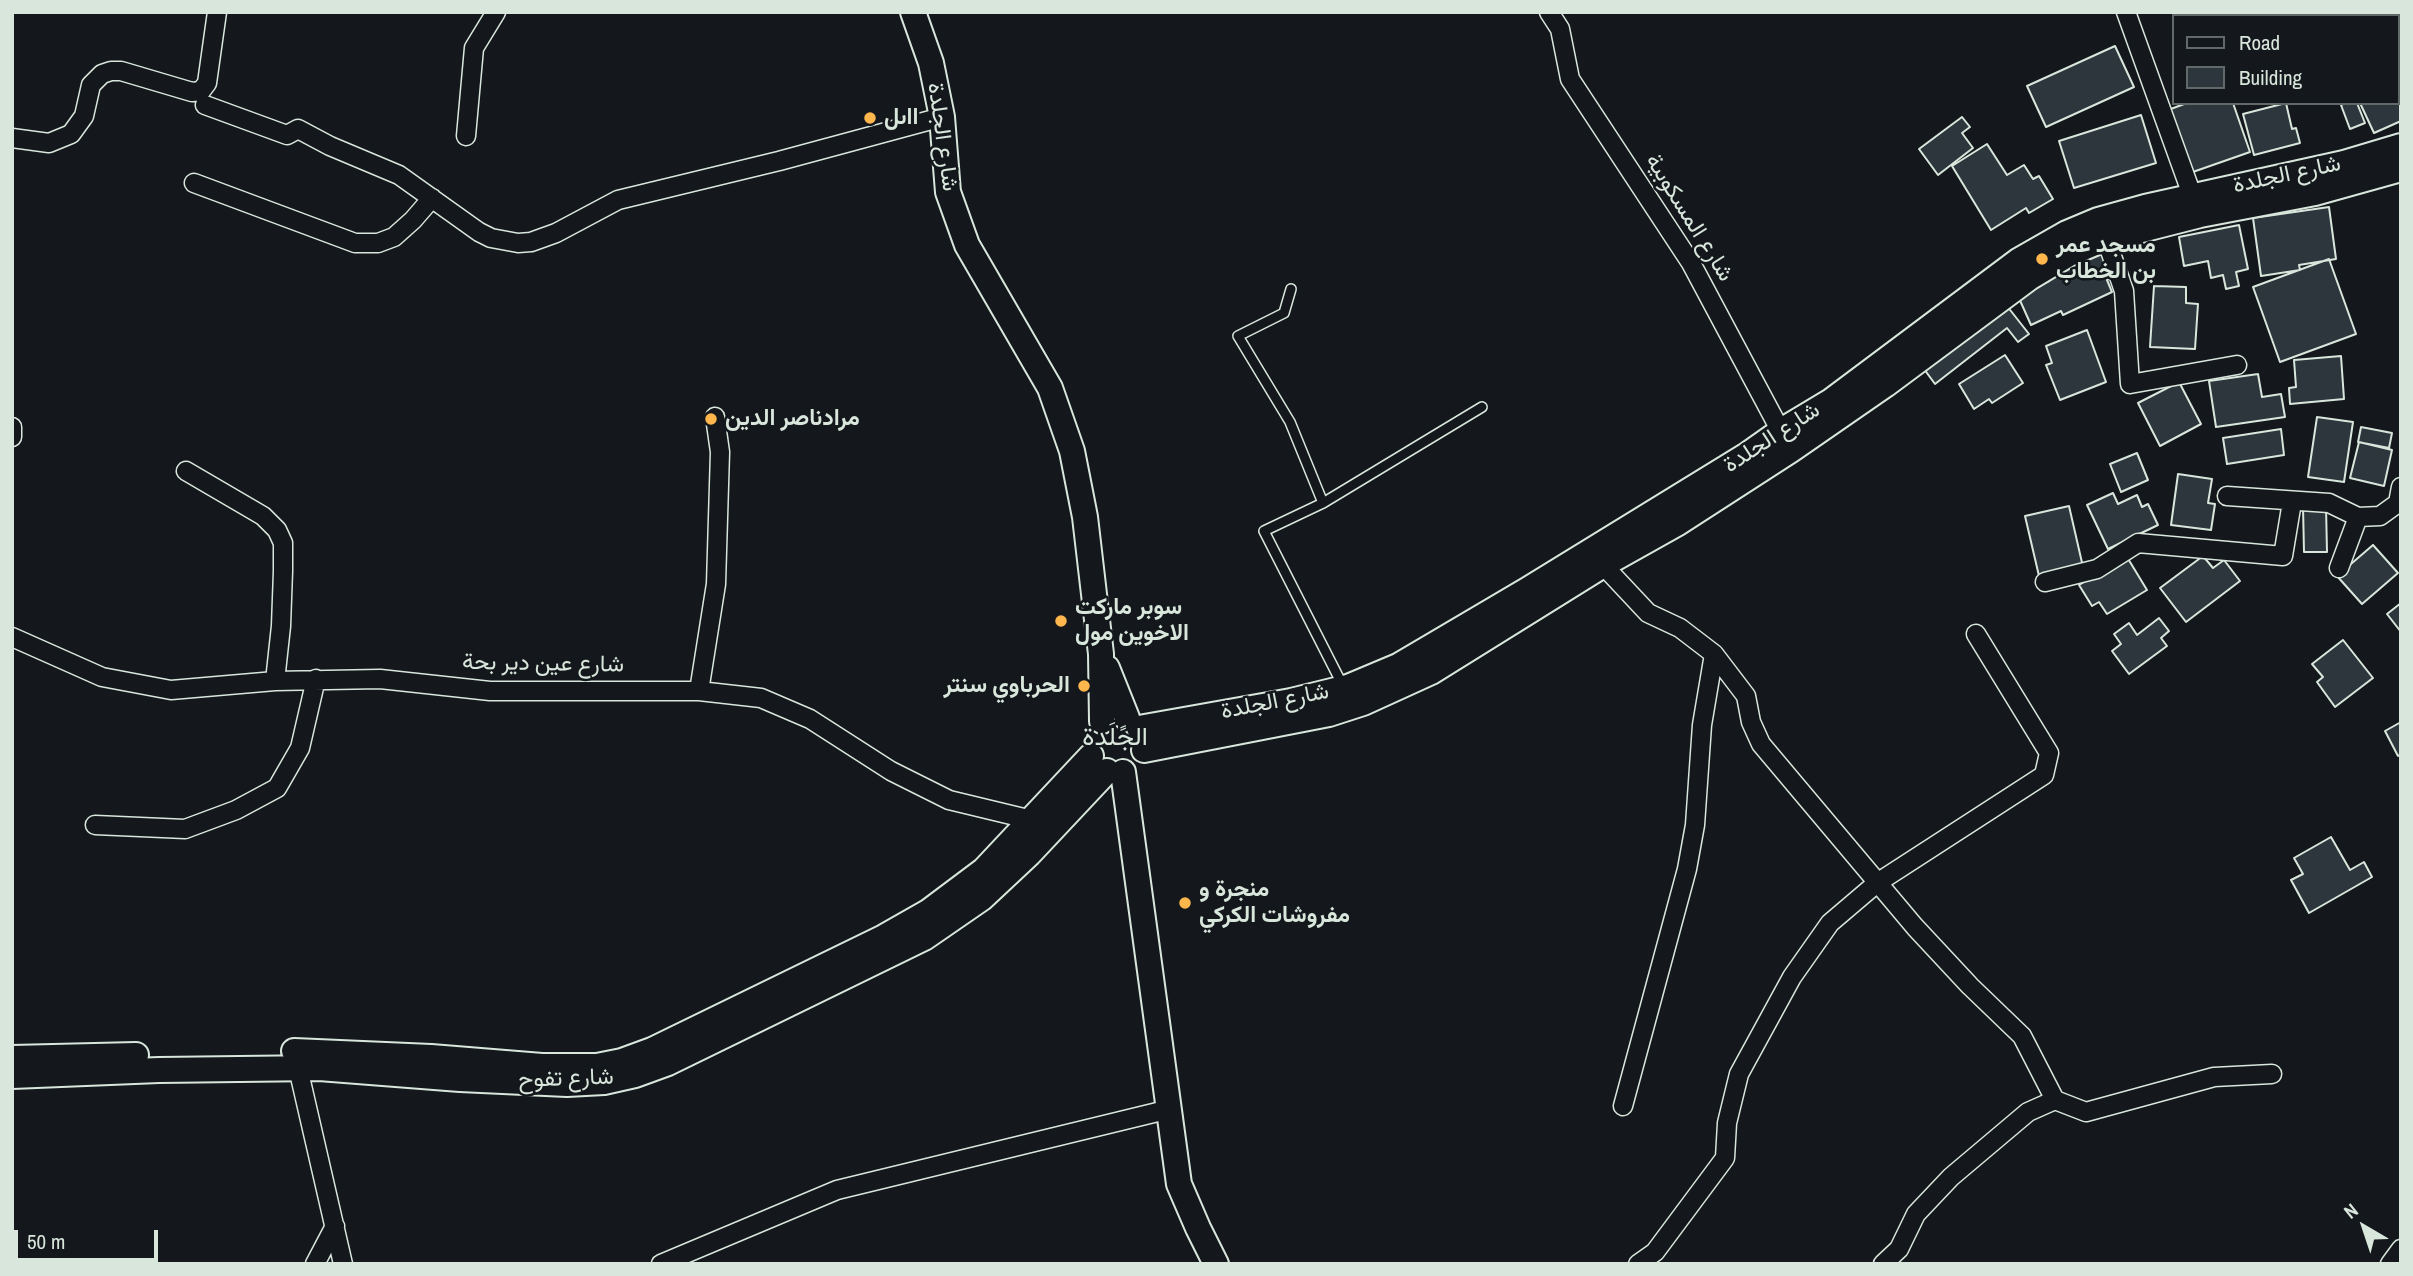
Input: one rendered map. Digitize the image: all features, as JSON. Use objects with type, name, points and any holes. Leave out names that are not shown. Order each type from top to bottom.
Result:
[{"type":"street","points":[[12,138],[49,143],[65,138],[81,122],[91,85],[102,74],[111,71],[121,71],[194,93],[201,91],[207,83],[217,12]]},
{"type":"street","points":[[466,136],[474,48],[496,12]]},
{"type":"street","name":"شارع المسكوبية","points":[[1549,12],[1560,29],[1570,79],[1692,263],[1786,440]]},
{"type":"street","points":[[2126,12],[2192,195]]},
{"type":"street","name":"شارع الجلدة","points":[[914,13],[931,63],[942,117],[948,192],[967,246],[1050,388],[1072,451],[1085,517],[1101,654]]},
{"type":"street","points":[[205,105],[287,135],[298,129],[330,146],[399,175],[479,232],[491,238],[518,243],[531,242],[556,233],[618,200],[779,161],[942,117]]},
{"type":"street","name":"شارع الجلدة","points":[[1137,732],[1344,688],[1398,666],[1595,559],[1678,523],[1786,440],[1831,401],[2018,261],[2067,233],[2098,220],[2192,195],[2344,163],[2401,146]]},
{"type":"street","name":"شارع الجلدة","points":[[1786,440],[1885,385],[2029,278],[2070,254],[2106,239],[2200,215],[2315,193],[2401,169]]},
{"type":"street","points":[[194,183],[355,243],[378,243],[394,237],[432,198]]},
{"type":"street","points":[[2106,239],[2124,291],[2130,384],[2237,365]]},
{"type":"street","points":[[699,691],[716,584],[720,452],[715,417]]},
{"type":"street","points":[[12,427],[12,437]]},
{"type":"street","points":[[186,471],[263,516],[278,530],[283,543],[283,571],[275,681]]},
{"type":"street","points":[[2227,496],[2329,503],[2358,517],[2380,516],[2398,503],[2401,487]]},
{"type":"street","points":[[2045,582],[2097,569],[2138,543],[2283,556],[2292,502]]},
{"type":"street","points":[[2339,568],[2358,517]]},
{"type":"street","points":[[1595,559],[1648,613],[1680,628],[1714,654],[1746,696],[1751,722],[1761,744],[1877,883],[1970,986],[2022,1036],[2055,1100],[2086,1112],[2214,1077],[2272,1074]]},
{"type":"street","name":"شارع الجلدة","points":[[1137,732],[1329,714],[1363,704],[1431,672],[1595,559]]},
{"type":"street","points":[[1638,1264],[1655,1252],[1725,1158],[1727,1123],[1739,1074],[1792,977],[1830,923],[1877,883],[2044,775],[2049,753],[1976,634]]},
{"type":"street","name":"شارع عين دير بحة","points":[[12,637],[102,677],[172,690],[275,681],[380,679],[490,691],[699,691],[761,698],[810,719],[891,771],[950,800],[1040,826]]},
{"type":"street","points":[[1101,654],[1102,721]]},
{"type":"street","points":[[12,1058],[321,1051],[542,1066],[597,1066],[622,1061],[652,1050],[884,937],[928,912],[1040,826],[1107,766],[1137,764],[1137,732],[1101,654]]},
{"type":"street","points":[[1623,1106],[1687,869],[1695,825],[1702,725],[1714,654]]},
{"type":"street","points":[[95,825],[185,829],[236,810],[277,788],[300,748],[316,679]]},
{"type":"street","points":[[1137,732],[1117,716],[1102,721],[1090,735],[1088,742],[1107,766],[1170,1109],[1180,1184],[1216,1264]]},
{"type":"street","name":"شارع تفوح","points":[[12,1076],[159,1070],[318,1068],[567,1084],[604,1082],[635,1075],[668,1063],[924,938],[982,898],[1040,826]]},
{"type":"street","points":[[298,1068],[343,1264]]},
{"type":"street","points":[[1883,1264],[1899,1248],[1916,1214],[1951,1177],[2028,1112],[2055,1100]]},
{"type":"street","points":[[661,1264],[837,1191],[1170,1109]]},
{"type":"street","points":[[1170,1109],[1214,1230],[1233,1264]]},
{"type":"street","points":[[316,1264],[335,1226]]},
{"type":"street","points":[[2390,1264],[2401,1249]]},
{"type":"lane","points":[[1291,289],[1284,313],[1238,336],[1290,422],[1323,503]]},
{"type":"lane","points":[[1344,688],[1264,531],[1323,503],[1482,407]]},
{"type":"building","points":[[2276,12],[2330,12],[2326,14]]},
{"type":"building","points":[[2401,28],[2401,121],[2374,133],[2361,105],[2399,105]]},
{"type":"building","points":[[2115,46],[2134,87],[2046,127],[2027,86]]},
{"type":"building","points":[[2182,105],[2234,105],[2250,152],[2190,173],[2168,110]]},
{"type":"building","points":[[2286,105],[2292,129],[2296,128],[2300,143],[2254,155],[2243,114]]},
{"type":"building","points":[[2341,105],[2358,105],[2365,123],[2350,129]]},
{"type":"building","points":[[2141,115],[2156,163],[2074,188],[2059,141]]},
{"type":"building","points":[[1962,117],[1970,127],[1962,133],[1973,148],[1938,175],[1919,149]]},
{"type":"building","points":[[1987,144],[2007,175],[2024,165],[2033,179],[2039,176],[2053,199],[2029,213],[2026,208],[1991,230],[1952,166]]},
{"type":"building","points":[[2329,207],[2336,259],[2299,265],[2300,270],[2261,276],[2253,218]]},
{"type":"building","points":[[2239,225],[2248,269],[2236,272],[2239,286],[2226,289],[2223,275],[2211,278],[2208,261],[2184,266],[2179,237]]},
{"type":"building","points":[[2103,244],[2117,275],[2107,280],[2112,292],[2063,315],[2061,311],[2031,325],[2018,296],[2049,281],[2044,271]]},
{"type":"building","points":[[2329,259],[2356,334],[2280,362],[2253,287]]},
{"type":"building","points":[[2154,286],[2186,287],[2186,303],[2198,304],[2195,349],[2150,347]]},
{"type":"building","points":[[2007,306],[2029,334],[2018,342],[2007,328],[1935,384],[1924,369]]},
{"type":"building","points":[[2087,330],[2106,382],[2060,400],[2046,365],[2052,363],[2046,346]]},
{"type":"building","points":[[2005,355],[2023,383],[1992,403],[1989,399],[1974,409],[1959,384]]},
{"type":"building","points":[[2341,356],[2344,399],[2290,404],[2289,388],[2296,387],[2294,360]]},
{"type":"building","points":[[2258,374],[2262,397],[2281,394],[2285,417],[2216,427],[2209,381]]},
{"type":"building","points":[[2179,382],[2201,424],[2160,446],[2138,403]]},
{"type":"building","points":[[2317,417],[2353,422],[2344,482],[2308,477]]},
{"type":"building","points":[[2361,427],[2392,433],[2389,448],[2358,442]]},
{"type":"building","points":[[2281,429],[2284,455],[2227,464],[2223,438]]},
{"type":"building","points":[[2359,442],[2392,450],[2384,486],[2350,478]]},
{"type":"building","points":[[2137,453],[2148,480],[2121,492],[2110,464]]},
{"type":"building","points":[[2178,474],[2212,479],[2208,503],[2215,504],[2211,530],[2171,525]]},
{"type":"building","points":[[2113,493],[2118,504],[2137,495],[2142,507],[2148,504],[2158,525],[2108,549],[2087,505]]},
{"type":"building","points":[[2069,506],[2083,567],[2039,576],[2025,516]]},
{"type":"building","points":[[2326,506],[2327,552],[2304,552],[2303,507]]},
{"type":"building","points":[[2373,545],[2398,573],[2362,604],[2337,576]]},
{"type":"building","points":[[2203,556],[2213,568],[2224,560],[2240,581],[2186,622],[2160,588]]},
{"type":"building","points":[[2127,557],[2147,590],[2107,614],[2099,602],[2092,606],[2079,585]]},
{"type":"building","points":[[2401,603],[2401,632],[2387,614]]},
{"type":"building","points":[[2159,618],[2169,631],[2161,638],[2167,646],[2129,674],[2112,651],[2121,644],[2114,634],[2129,623],[2137,635]]},
{"type":"building","points":[[2343,640],[2373,678],[2335,707],[2317,682],[2323,677],[2312,664]]},
{"type":"building","points":[[2401,722],[2401,754],[2398,756],[2385,731]]},
{"type":"building","points":[[2331,837],[2350,870],[2364,862],[2372,877],[2309,913],[2291,880],[2303,874],[2294,858]]},
{"type":"place","name":"ااىل","points":[[870,118]]},
{"type":"place","name":"مسجد عمر بن الخطاب","points":[[2042,259]]},
{"type":"place","name":"مرادناصر الدين","points":[[711,419]]},
{"type":"place","name":"سوبر ماركت الاخوين مول","points":[[1061,621]]},
{"type":"place","name":"الحرباوي سنتر","points":[[1084,686]]},
{"type":"place","name":"منجرة و مفروشات الكركي","points":[[1185,903]]},
{"type":"district","name":"الجًلَدة","points":[[1115,738]]}]
